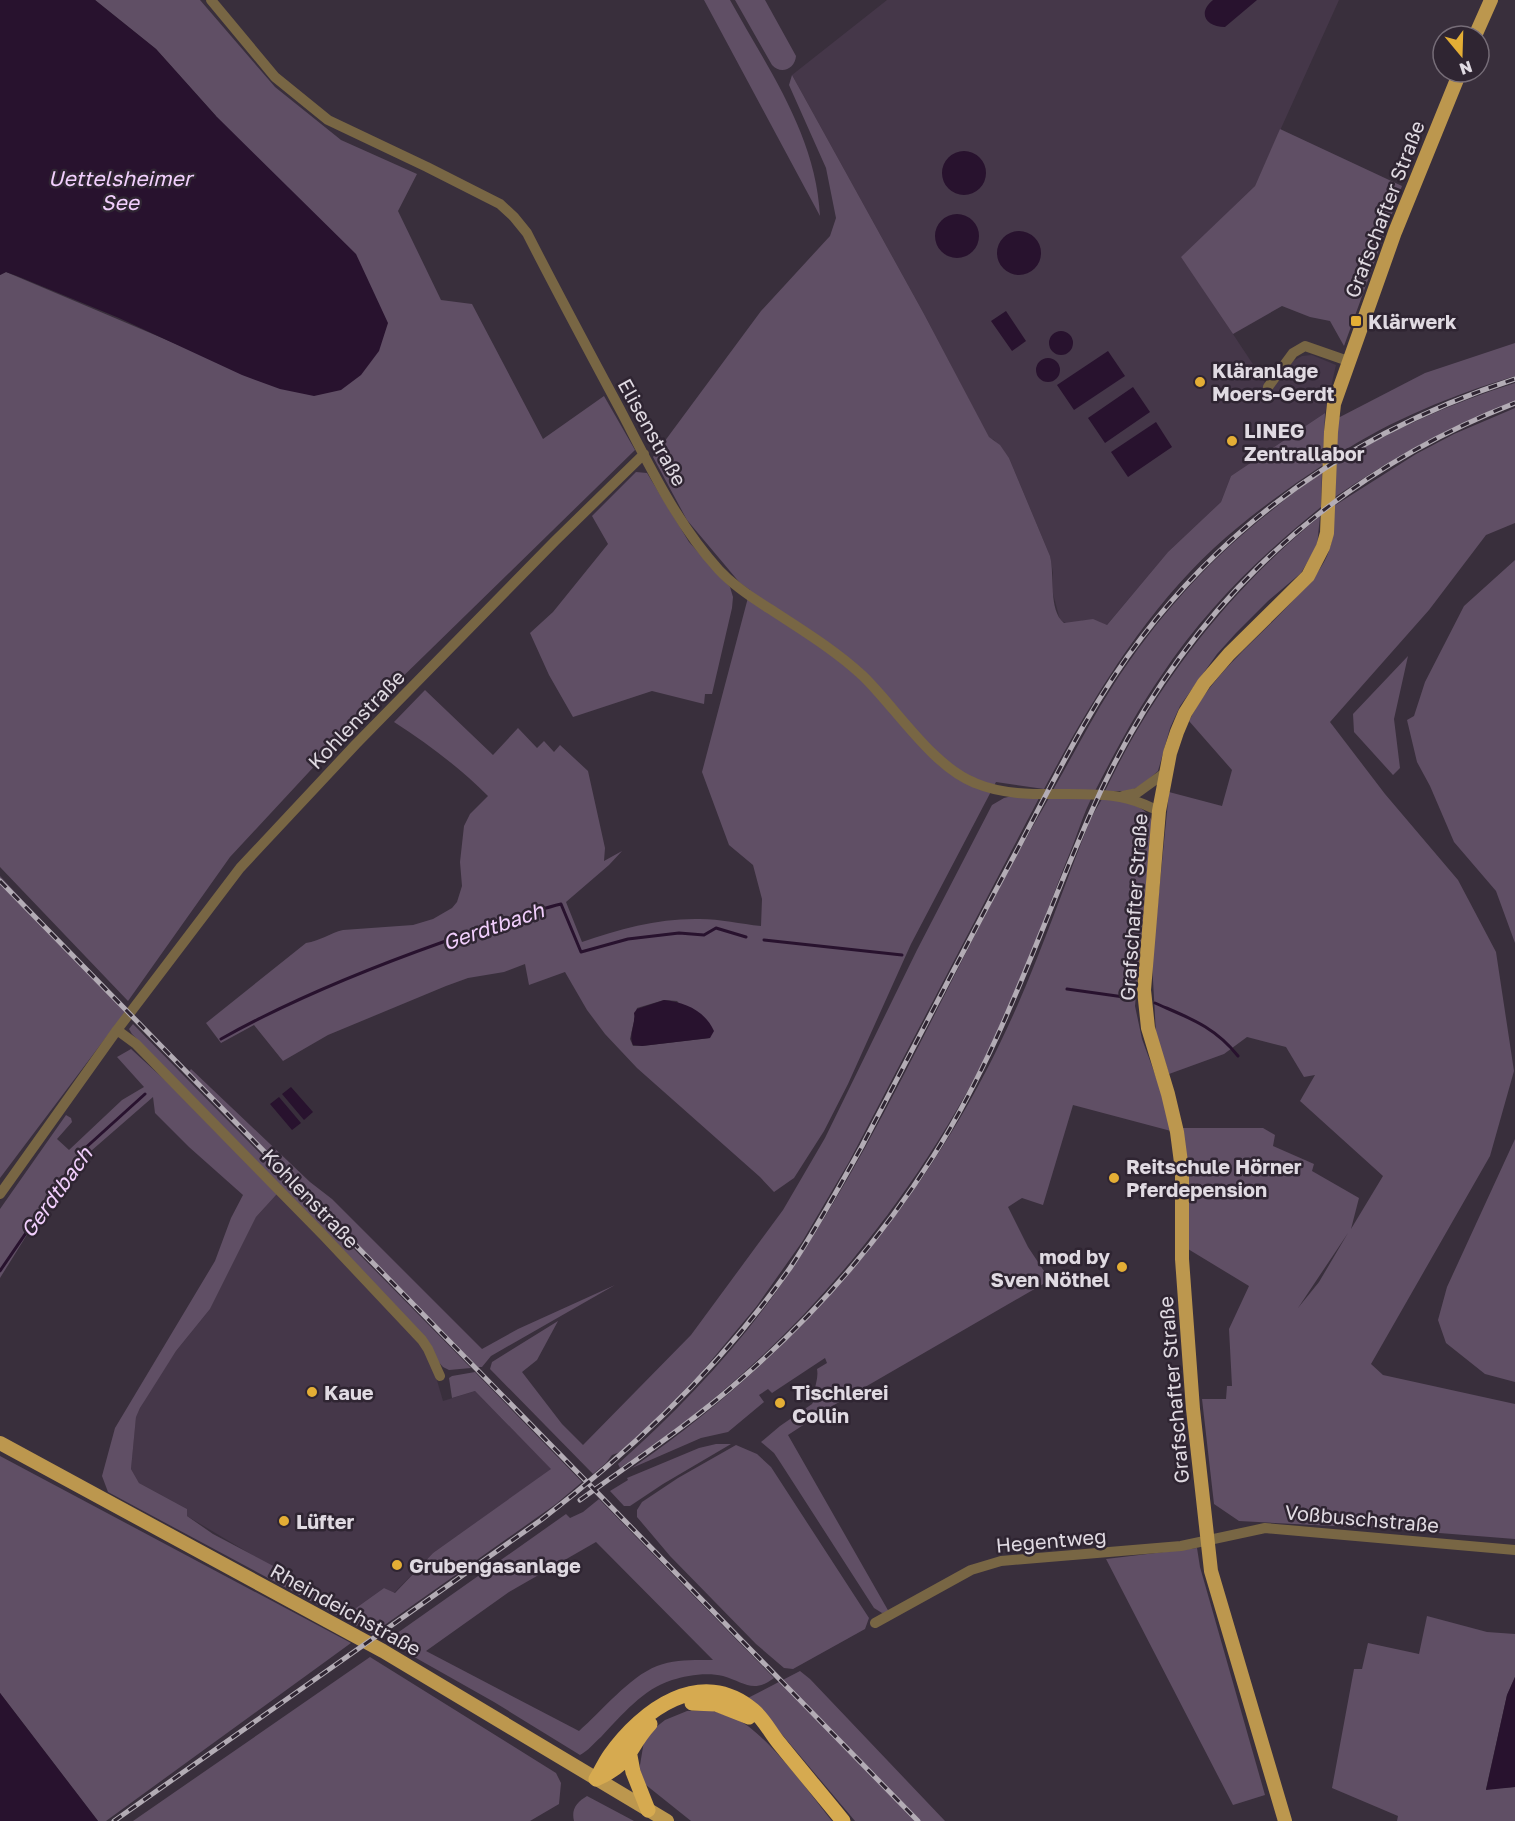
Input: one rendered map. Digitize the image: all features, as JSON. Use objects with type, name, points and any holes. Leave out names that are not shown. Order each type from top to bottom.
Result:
[{"type":"highway","points":[[596,1779],[610,1755],[655,1708],[685,1695],[702,1692],[720,1693],[754,1711],[843,1821]]},
{"type":"highway","points":[[596,1779],[612,1772],[630,1756],[648,1726],[660,1716],[687,1704],[702,1702],[728,1707],[749,1717],[773,1736]]},
{"type":"highway","points":[[630,1756],[633,1772],[648,1810]]},
{"type":"main road","points":[[1480,24],[1491,0]]},
{"type":"main road","name":"Grafschafter Straße","points":[[1285,1821],[1211,1571],[1207,1541],[1193,1409],[1182,1259],[1180,1160],[1177,1132],[1148,1028],[1144,990],[1159,811],[1170,753],[1185,713],[1204,683],[1229,654],[1308,576],[1323,547],[1327,533],[1334,404],[1416,175],[1455,84]]},
{"type":"main road","name":"Rheindeichstraße","points":[[0,1443],[383,1651],[667,1821]]},
{"type":"street","name":"Elisenstraße","points":[[211,0],[275,77],[328,120],[500,204],[514,217],[526,233],[680,518],[701,548],[721,572],[743,591],[818,641],[862,676],[928,748],[953,771],[974,783],[995,790],[1016,793],[1119,797],[1159,811]]},
{"type":"street","points":[[1268,387],[1293,353],[1305,346],[1348,361]]},
{"type":"street","name":"Kohlenstraße","points":[[0,1194],[117,1030],[240,868],[356,744],[563,533],[644,454]]},
{"type":"street","name":"Elisenstraße","points":[[1119,797],[1137,792],[1166,772]]},
{"type":"street","name":"Kohlenstraße","points":[[117,1030],[136,1044],[239,1148],[422,1340],[441,1376]]},
{"type":"street","name":"Voßbuschstraße","points":[[1207,1541],[1265,1528],[1283,1528],[1515,1550]]},
{"type":"street","name":"Hegentweg","points":[[875,1623],[971,1570],[988,1564],[1171,1547],[1207,1541]]},
{"type":"shaded area","points":[[95,0],[200,0],[275,87],[341,140],[417,174],[398,211],[441,300],[472,304],[543,439],[604,396],[635,450],[347,731],[230,857],[128,1001],[0,867],[0,275],[6,272],[181,346],[216,116],[156,49]]},
{"type":"shaded area","points":[[704,0],[730,0],[774,77],[800,130],[810,158],[817,186],[820,216]]},
{"type":"shaded area","points":[[735,0],[765,0],[796,56],[790,67],[779,70],[772,65]]},
{"type":"shaded area","name":"Kläranlage Moers-Gerdt","points":[[887,0],[1339,0],[1255,186],[1182,257],[1270,390],[1293,361],[1302,356],[1312,355],[1336,365],[1325,413],[1231,476],[1221,502],[1168,552],[1106,626],[1100,622],[1086,620],[1068,624],[1060,620],[1052,590],[1053,573],[1050,556],[1009,458],[994,440],[989,438],[924,314],[792,75]]},
{"type":"shaded area","points":[[792,75],[989,437],[1000,445],[1009,458],[1050,556],[1054,601],[1059,617],[1064,623],[1093,619],[1107,625],[1168,552],[1221,502],[1231,476],[1325,413],[1323,465],[1267,504],[1214,548],[1188,574],[1119,661],[1044,789],[996,782],[911,944],[848,1084],[824,1131],[794,1178],[774,1192],[637,1068],[605,1034],[587,1010],[565,972],[529,985],[525,964],[504,972],[468,978],[328,1035],[283,1061],[254,1025],[221,1043],[206,1023],[306,943],[343,930],[413,925],[433,919],[452,908],[457,902],[462,886],[460,862],[464,826],[470,814],[488,796],[443,756],[394,722],[425,690],[493,755],[518,728],[537,748],[544,741],[554,752],[560,745],[588,771],[605,848],[604,861],[622,851],[566,902],[582,942],[625,929],[670,920],[708,919],[761,926],[762,899],[753,865],[729,845],[702,772],[750,590],[740,583],[687,520],[653,457],[761,311],[830,236],[836,218],[826,168],[789,85]],"holes":[[[664,1000],[677,1001],[710,1038],[633,1046],[630,1039],[637,1008]]]},
{"type":"shaded area","points":[[1280,129],[1402,186],[1344,346],[1330,321],[1310,317],[1282,306],[1233,334],[1181,257],[1255,186]]},
{"type":"shaded area","points":[[1515,343],[1515,376],[1468,391],[1422,410],[1378,431],[1336,456],[1338,418],[1425,373]]},
{"type":"shaded area","points":[[1515,383],[1515,401],[1467,421],[1422,444],[1335,497],[1336,464],[1379,439],[1423,418]]},
{"type":"shaded area","points":[[1515,408],[1515,523],[1486,535],[1429,610],[1330,722],[1385,794],[1458,880],[1496,952],[1514,1071],[1490,1156],[1371,1364],[1383,1375],[1515,1404],[1515,1539],[1239,1521],[1214,1504],[1202,1399],[1226,1399],[1227,1386],[1232,1386],[1229,1329],[1249,1286],[1188,1249],[1182,1128],[1263,1128],[1275,1135],[1273,1146],[1314,1164],[1312,1171],[1359,1198],[1351,1229],[1383,1176],[1300,1101],[1315,1075],[1304,1077],[1286,1047],[1247,1037],[1224,1054],[1169,1074],[1156,1034],[1152,962],[1169,792],[1222,806],[1232,770],[1189,721],[1199,703],[1224,671],[1283,611],[1321,567],[1331,544],[1334,506],[1416,454],[1454,434]],"holes":[[[1348,1233],[1319,1282],[1298,1308]]]},
{"type":"shaded area","points":[[636,472],[647,473],[689,542],[730,587],[733,597],[732,608],[712,694],[705,694],[704,704],[652,691],[573,717],[549,675],[530,633],[553,612],[608,544],[592,516]]},
{"type":"shaded area","points":[[1322,473],[1321,507],[1255,565],[1196,629],[1143,704],[1095,791],[1053,790],[1112,687],[1146,638],[1184,592],[1248,530],[1302,486]]},
{"type":"shaded area","points":[[1320,516],[1317,546],[1301,573],[1268,601],[1236,633],[1217,654],[1180,706],[1170,728],[1158,771],[1141,786],[1128,791],[1105,791],[1147,714],[1197,642],[1255,576]]},
{"type":"shaded area","points":[[1515,560],[1515,943],[1496,891],[1454,842],[1417,762],[1407,720],[1414,716],[1425,682],[1464,606]]},
{"type":"shaded area","points":[[1408,656],[1394,719],[1400,768],[1393,775],[1354,732],[1353,714]]},
{"type":"shaded area","points":[[1012,796],[1039,798],[849,1162],[802,1242],[756,1307],[700,1374],[642,1433],[620,1452],[612,1455],[593,1474],[490,1369],[492,1362],[558,1321],[537,1360],[522,1372],[562,1424],[583,1445],[691,1335],[783,1210],[825,1138],[917,950],[992,805]]},
{"type":"shaded area","points":[[1049,798],[1091,799],[999,1030],[965,1095],[927,1158],[885,1218],[840,1275],[790,1329],[737,1379],[680,1426],[620,1468],[618,1464],[664,1422],[728,1353],[785,1279],[857,1162],[890,1102],[983,919]]},
{"type":"shaded area","points":[[1102,799],[1137,806],[1152,821],[1135,1006],[1142,1039],[1164,1099],[1171,1131],[1073,1105],[1043,1205],[1022,1198],[1008,1207],[1028,1247],[1050,1280],[834,1405],[788,1435],[889,1612],[882,1613],[874,1608],[774,1453],[761,1442],[812,1404],[816,1397],[817,1369],[827,1363],[825,1358],[772,1393],[768,1389],[759,1395],[764,1402],[728,1432],[701,1438],[632,1468],[745,1380],[796,1331],[845,1278],[931,1165],[968,1105],[1014,1014],[1091,818]]},
{"type":"shaded area","points":[[0,876],[129,1015],[107,1036],[0,1178]]},
{"type":"shaded area","points":[[133,1024],[471,1368],[449,1370],[443,1367],[319,1227],[132,1034],[129,1029]]},
{"type":"shaded area","points":[[131,1049],[167,1082],[277,1194],[256,1217],[210,1309],[176,1351],[140,1408],[136,1417],[131,1469],[139,1483],[187,1509],[187,1516],[213,1534],[341,1602],[349,1613],[384,1588],[395,1593],[433,1553],[551,1469],[475,1391],[452,1398],[449,1378],[452,1376],[475,1372],[582,1482],[556,1504],[372,1634],[108,1492],[102,1476],[115,1428],[215,1261],[231,1218],[243,1195],[155,1113],[153,1097],[91,1151],[33,1225],[0,1278],[0,1209],[66,1115],[71,1118],[72,1122],[57,1139],[69,1150],[122,1100],[144,1087],[117,1057]]},
{"type":"shaded area","points":[[191,1069],[310,1182],[332,1199],[482,1349],[518,1329],[615,1285],[491,1356],[482,1367],[478,1367],[189,1072]]},
{"type":"shaded area","points":[[1515,1139],[1515,1382],[1485,1374],[1446,1343],[1438,1320],[1447,1287]]},
{"type":"shaded area","points":[[277,1194],[421,1345],[434,1370],[443,1401],[475,1391],[552,1469],[433,1553],[394,1593],[384,1588],[349,1613],[187,1516],[187,1509],[139,1483],[131,1469],[136,1416],[148,1393],[176,1351],[210,1309],[256,1217]]},
{"type":"shaded area","points":[[716,1444],[731,1444],[630,1506],[624,1506],[610,1491],[628,1480],[627,1478],[699,1448]]},
{"type":"shaded area","points":[[736,1445],[757,1454],[771,1467],[869,1618],[865,1629],[793,1669],[784,1668],[756,1644],[670,1556],[637,1517],[637,1510],[642,1502],[678,1478]]},
{"type":"shaded area","points":[[0,1456],[351,1643],[106,1821],[98,1821],[0,1693]]},
{"type":"shaded area","points":[[599,1499],[774,1678],[767,1683],[754,1686],[723,1676],[704,1674],[661,1684],[642,1696],[580,1755],[494,1702],[386,1641],[566,1514],[570,1518],[583,1512]],"holes":[[[596,1542],[713,1660],[671,1662],[647,1671],[626,1686],[579,1731],[426,1651],[509,1592]]]},
{"type":"shaded area","points":[[1197,1548],[1200,1567],[1265,1795],[1233,1805],[1106,1559]]},
{"type":"shaded area","points":[[1427,1616],[1487,1632],[1515,1634],[1515,1677],[1507,1695],[1486,1789],[1515,1787],[1515,1821],[1397,1821],[1398,1816],[1332,1788],[1354,1669],[1362,1669],[1368,1643],[1419,1654]]},
{"type":"shaded area","points":[[370,1657],[556,1773],[561,1783],[559,1804],[530,1821],[133,1821]]},
{"type":"shaded area","points":[[800,1671],[945,1821],[855,1821],[758,1706],[746,1699]]},
{"type":"shaded area","points":[[710,1710],[736,1719],[761,1737],[832,1821],[691,1821],[646,1785],[640,1775],[640,1765],[644,1741],[651,1731],[665,1720],[687,1711]]},
{"type":"shaded area","points":[[587,1796],[634,1821],[574,1821],[573,1813],[576,1806]]},
{"type":"water","name":"Uettelsheimer See","points":[[0,0],[95,0],[156,49],[216,116],[356,254],[388,323],[379,351],[361,375],[341,390],[314,396],[280,389],[242,375],[119,318],[17,276],[6,272],[0,275]]},
{"type":"water","points":[[1213,0],[1257,0],[1225,27],[1213,25],[1206,18],[1205,10]]},
{"type":"water","points":[[964,151],[973,152],[980,157],[985,164],[985,182],[980,189],[973,194],[964,195],[955,194],[948,189],[943,182],[942,173],[943,164],[948,157],[955,152]]},
{"type":"water","points":[[957,214],[966,215],[973,220],[978,227],[978,245],[973,252],[966,257],[957,258],[948,257],[941,252],[936,245],[935,236],[936,227],[941,220],[948,215]]},
{"type":"water","points":[[1019,231],[1028,232],[1035,237],[1040,244],[1040,262],[1035,269],[1028,274],[1019,275],[1010,274],[1003,269],[998,262],[997,253],[998,244],[1003,237],[1010,232]]},
{"type":"water","points":[[1006,311],[1026,341],[1012,351],[991,321]]},
{"type":"water","points":[[1061,331],[1066,332],[1072,338],[1072,348],[1066,354],[1061,355],[1056,354],[1050,348],[1049,343],[1050,338],[1056,332]]},
{"type":"water","points":[[1108,351],[1125,376],[1074,410],[1057,385]]},
{"type":"water","points":[[1048,358],[1056,362],[1060,370],[1056,378],[1048,382],[1040,378],[1036,370],[1040,362]]},
{"type":"water","points":[[1133,387],[1150,412],[1105,443],[1088,418]]},
{"type":"water","points":[[1156,422],[1172,447],[1128,477],[1111,452]]},
{"type":"water","points":[[664,1000],[687,1005],[700,1013],[714,1031],[710,1038],[642,1046],[633,1045],[631,1037],[634,1013],[637,1009]]},
{"type":"water","points":[[291,1087],[313,1112],[304,1120],[282,1094]]},
{"type":"water","points":[[279,1097],[301,1123],[292,1130],[270,1104]]},
{"type":"water","points":[[1515,1677],[1515,1787],[1486,1790],[1507,1695]]},
{"type":"water","points":[[0,1693],[98,1821],[0,1821]]},
{"type":"waterway","name":"Gerdtbach","points":[[221,1039],[302,998],[358,974],[443,942],[561,904],[581,952],[628,939],[679,933],[704,935],[716,928],[746,937]]},
{"type":"waterway","name":"Gerdtbach","points":[[764,940],[902,955]]},
{"type":"waterway","name":"Gerdtbach","points":[[1067,989],[1131,998]]},
{"type":"waterway","name":"Gerdtbach","points":[[1155,1003],[1190,1018],[1210,1030],[1238,1056]]},
{"type":"waterway","name":"Gerdtbach","points":[[0,1271],[82,1151],[145,1094]]},
{"type":"railway","points":[[114,1821],[541,1520],[610,1464],[706,1372],[790,1268],[827,1208],[862,1146],[1074,742],[1106,688],[1142,637],[1220,550],[1308,479],[1356,449],[1407,422],[1515,379]]},
{"type":"railway","points":[[580,1500],[702,1412],[768,1355],[845,1275],[914,1186],[958,1115],[999,1032],[1089,817],[1123,747],[1163,681],[1208,621],[1259,566],[1315,517],[1377,473],[1443,435],[1515,403]]},
{"type":"railway","points":[[0,881],[918,1821]]},
{"type":"place","name":"Klärwerk","points":[[1356,321]]},
{"type":"place","name":"Kläranlage Moers-Gerdt","points":[[1200,382]]},
{"type":"place","name":"LINEG Zentrallabor","points":[[1232,441]]},
{"type":"place","name":"Reitschule Hörner Pferdepension","points":[[1114,1178]]},
{"type":"place","name":"mod by Sven Nöthel","points":[[1122,1267]]},
{"type":"place","name":"Kaue","points":[[312,1392]]},
{"type":"place","name":"Tischlerei Collin","points":[[780,1403]]},
{"type":"place","name":"Lüfter","points":[[284,1521]]},
{"type":"place","name":"Grubengasanlage","points":[[397,1565]]}]
